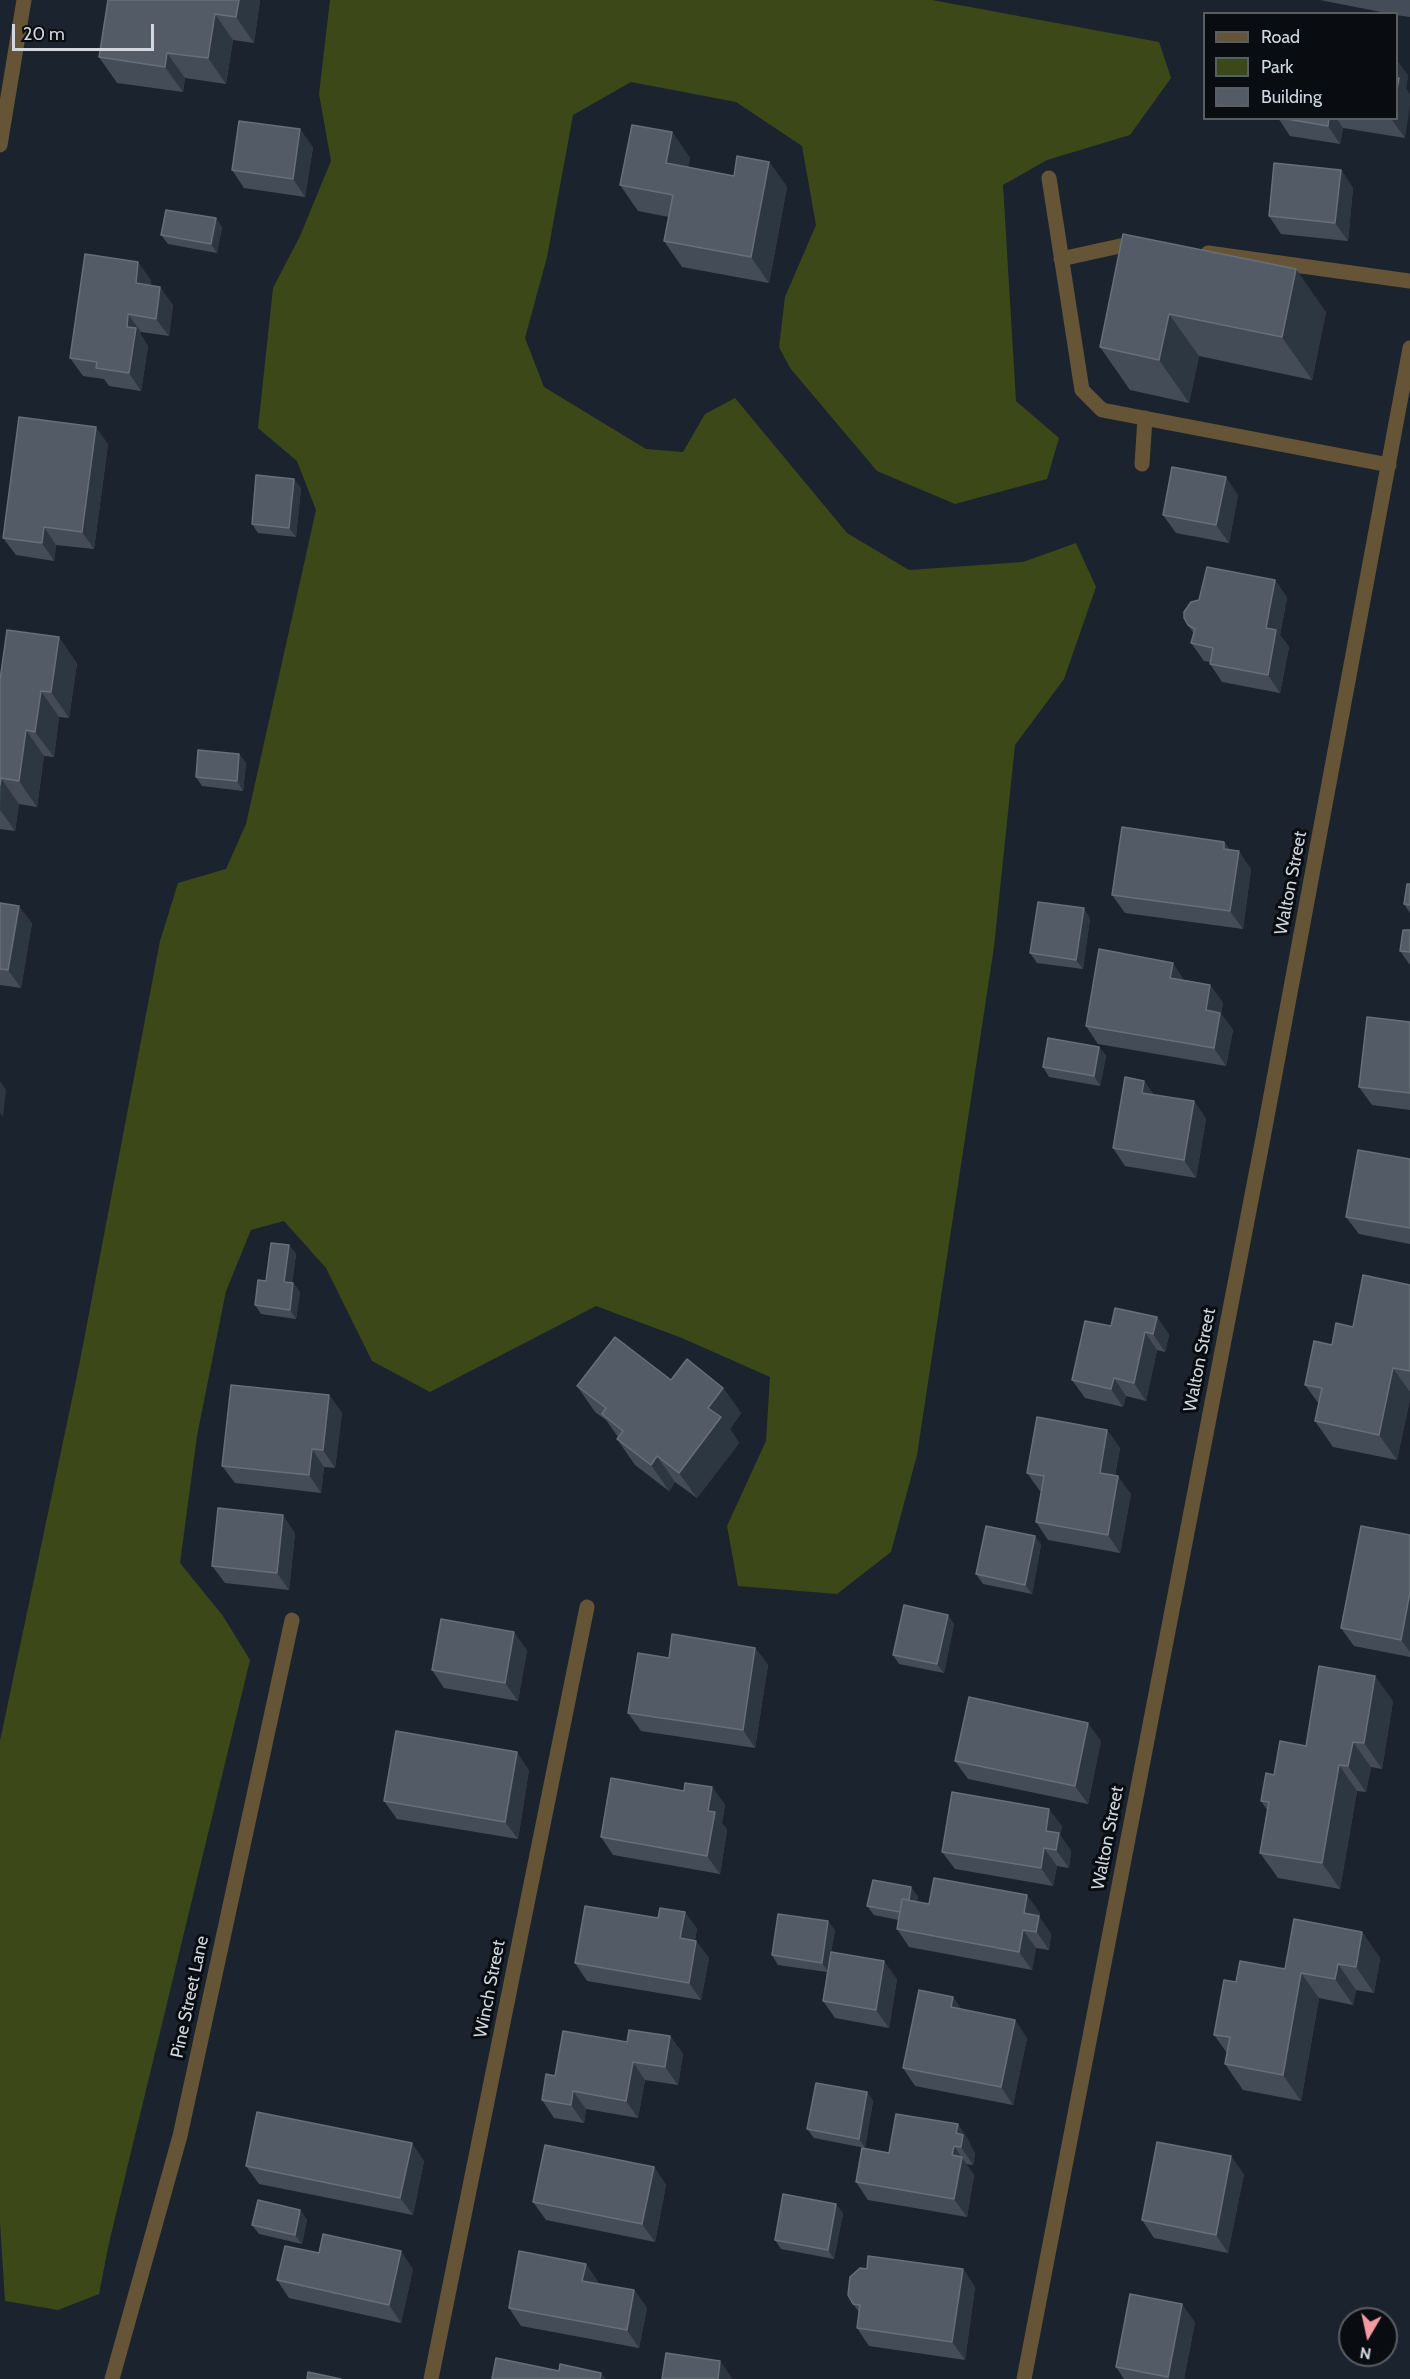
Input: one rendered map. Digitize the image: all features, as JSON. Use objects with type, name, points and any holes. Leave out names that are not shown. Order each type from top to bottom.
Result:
[{"type":"street","points":[[0,145],[24,0]]},
{"type":"street","points":[[1049,178],[1082,390],[1102,410],[1389,465]]},
{"type":"street","points":[[1061,259],[1120,246],[1152,246]]},
{"type":"street","points":[[1196,251],[1410,281]]},
{"type":"street","name":"Walton Street","points":[[1024,2379],[1265,1126],[1410,348]]},
{"type":"street","points":[[1142,464],[1145,418]]},
{"type":"street","name":"Winch Street","points":[[431,2379],[587,1607]]},
{"type":"street","name":"Pine Street Lane","points":[[112,2379],[180,2136],[292,1620]]},
{"type":"green space","points":[[330,0],[932,0],[1159,42],[1171,78],[1130,135],[1047,160],[1003,185],[1016,401],[1059,438],[1047,479],[955,504],[877,471],[790,368],[779,347],[785,297],[816,225],[802,146],[736,102],[631,82],[573,115],[547,257],[525,338],[544,387],[646,449],[683,452],[705,414],[735,398],[847,533],[909,570],[1023,562],[1076,543],[1096,587],[1064,679],[1015,745],[994,947],[917,1455],[891,1552],[837,1594],[738,1586],[727,1526],[766,1441],[770,1377],[682,1338],[596,1306],[430,1392],[372,1361],[326,1268],[284,1221],[251,1230],[226,1291],[197,1436],[180,1563],[223,1616],[250,1660],[109,2243],[99,2294],[58,2310],[5,2301],[0,2222],[0,1741],[79,1366],[160,941],[178,883],[226,869],[246,824],[316,510],[297,461],[258,428],[273,288],[300,236],[331,161],[319,94]]},
{"type":"building","points":[[108,0],[239,0],[236,17],[215,14],[208,58],[167,53],[165,67],[99,57]]},
{"type":"building","points":[[1293,120],[1329,120],[1328,126]]},
{"type":"building","points":[[239,121],[300,129],[293,179],[232,170]]},
{"type":"building","points":[[632,125],[672,132],[666,163],[734,176],[737,156],[769,162],[751,257],[664,241],[673,195],[620,185]]},
{"type":"building","points":[[1274,163],[1341,170],[1335,223],[1269,216]]},
{"type":"building","points":[[166,210],[216,218],[211,244],[161,235]]},
{"type":"building","points":[[1123,234],[1296,269],[1282,337],[1169,314],[1159,360],[1100,347]]},
{"type":"building","points":[[85,254],[138,262],[136,283],[160,287],[156,319],[128,314],[127,327],[136,328],[129,373],[96,368],[97,362],[70,358]]},
{"type":"building","points":[[19,417],[96,427],[82,532],[44,527],[42,543],[3,538]]},
{"type":"building","points":[[1172,467],[1226,477],[1216,525],[1163,515]]},
{"type":"building","points":[[256,475],[294,479],[289,528],[252,524]]},
{"type":"building","points":[[1207,567],[1275,580],[1266,628],[1276,630],[1268,675],[1210,664],[1213,648],[1191,643],[1195,629],[1188,625],[1184,612],[1191,602],[1199,600]]},
{"type":"building","points":[[7,630],[59,637],[51,692],[41,691],[35,732],[26,730],[19,781],[1,778],[0,785],[0,680]]},
{"type":"building","points":[[198,750],[239,754],[237,781],[196,777]]},
{"type":"building","points":[[1122,827],[1224,842],[1224,849],[1239,851],[1230,911],[1112,895]]},
{"type":"building","points":[[1407,884],[1410,884],[1410,905],[1404,904]]},
{"type":"building","points":[[1038,902],[1084,908],[1076,960],[1030,953]]},
{"type":"building","points":[[0,903],[19,906],[8,970],[0,969]]},
{"type":"building","points":[[1403,930],[1410,930],[1410,952],[1400,951]]},
{"type":"building","points":[[1099,949],[1173,963],[1170,978],[1210,985],[1206,1010],[1220,1013],[1214,1048],[1086,1026]]},
{"type":"building","points":[[1367,1017],[1410,1022],[1410,1093],[1359,1087]]},
{"type":"building","points":[[1048,1038],[1099,1047],[1094,1076],[1043,1067]]},
{"type":"building","points":[[1125,1077],[1144,1081],[1142,1093],[1194,1101],[1184,1160],[1113,1148]]},
{"type":"building","points":[[1358,1150],[1410,1159],[1410,1228],[1346,1217]]},
{"type":"building","points":[[271,1243],[289,1245],[284,1282],[293,1283],[290,1310],[255,1305],[258,1280],[266,1281]]},
{"type":"building","points":[[1363,1275],[1410,1285],[1410,1371],[1393,1368],[1379,1435],[1315,1421],[1322,1388],[1305,1385],[1314,1341],[1332,1345],[1336,1323],[1353,1327]]},
{"type":"building","points":[[1115,1308],[1157,1317],[1153,1334],[1145,1332],[1134,1383],[1114,1378],[1111,1389],[1072,1380],[1085,1321],[1111,1326]]},
{"type":"building","points":[[615,1337],[671,1380],[687,1359],[723,1388],[708,1408],[721,1417],[679,1473],[657,1456],[651,1465],[617,1439],[623,1431],[602,1414],[606,1408],[577,1386]]},
{"type":"building","points":[[231,1385],[329,1395],[323,1450],[312,1449],[309,1475],[222,1466]]},
{"type":"building","points":[[1037,1417],[1107,1430],[1100,1473],[1118,1476],[1108,1535],[1036,1522],[1044,1476],[1027,1473]]},
{"type":"building","points":[[218,1508],[283,1515],[277,1573],[212,1566]]},
{"type":"building","points":[[986,1526],[1035,1536],[1025,1585],[976,1574]]},
{"type":"building","points":[[1361,1526],[1410,1535],[1410,1592],[1401,1640],[1341,1628]]},
{"type":"building","points":[[904,1605],[948,1615],[937,1664],[893,1655]]},
{"type":"building","points":[[441,1619],[514,1632],[505,1683],[432,1670]]},
{"type":"building","points":[[672,1634],[755,1648],[743,1730],[628,1713],[638,1653],[669,1658]]},
{"type":"building","points":[[1319,1666],[1375,1676],[1364,1743],[1353,1742],[1348,1766],[1339,1765],[1322,1863],[1260,1853],[1269,1802],[1261,1801],[1266,1773],[1274,1775],[1280,1741],[1306,1746]]},
{"type":"building","points":[[969,1697],[1088,1723],[1075,1786],[955,1761]]},
{"type":"building","points":[[396,1731],[517,1752],[505,1822],[384,1801]]},
{"type":"building","points":[[611,1778],[684,1791],[685,1783],[712,1787],[708,1811],[715,1812],[707,1856],[601,1837]]},
{"type":"building","points":[[952,1792],[1049,1809],[1046,1831],[1059,1833],[1056,1850],[1044,1848],[1041,1868],[942,1852]]},
{"type":"building","points":[[934,1878],[1027,1895],[1024,1913],[1039,1916],[1036,1932],[1023,1930],[1019,1952],[897,1929],[902,1899],[929,1904]]},
{"type":"building","points":[[873,1880],[911,1887],[909,1900],[902,1899],[900,1912],[867,1906]]},
{"type":"building","points":[[585,1906],[658,1918],[660,1908],[685,1912],[680,1938],[696,1941],[689,1983],[575,1963]]},
{"type":"building","points":[[778,1914],[828,1921],[822,1963],[772,1955]]},
{"type":"building","points":[[1294,1919],[1362,1932],[1356,1967],[1338,1964],[1335,1979],[1301,1973],[1283,2075],[1225,2064],[1230,2037],[1214,2035],[1224,1980],[1236,1982],[1240,1961],[1285,1969]]},
{"type":"building","points":[[831,1952],[884,1961],[876,2010],[823,2001]]},
{"type":"building","points":[[919,1990],[953,1997],[951,2007],[1015,2020],[1001,2087],[903,2068]]},
{"type":"building","points":[[629,2030],[670,2036],[665,2067],[633,2062],[626,2101],[573,2091],[571,2105],[542,2100],[546,2074],[555,2076],[563,2031],[627,2042]]},
{"type":"building","points":[[816,2083],[867,2092],[859,2139],[807,2129]]},
{"type":"building","points":[[257,2112],[412,2143],[400,2198],[246,2166]]},
{"type":"building","points":[[896,2114],[958,2124],[956,2133],[963,2135],[961,2147],[954,2146],[952,2155],[962,2157],[954,2199],[856,2182],[862,2148],[889,2153]]},
{"type":"building","points":[[1157,2142],[1231,2156],[1216,2235],[1142,2220]]},
{"type":"building","points":[[545,2145],[654,2167],[642,2224],[533,2202]]},
{"type":"building","points":[[783,2194],[836,2204],[828,2250],[775,2240]]},
{"type":"building","points":[[258,2200],[300,2210],[295,2235],[252,2225]]},
{"type":"building","points":[[323,2234],[401,2251],[389,2305],[277,2280],[285,2246],[319,2253]]},
{"type":"building","points":[[519,2251],[586,2264],[582,2281],[634,2290],[627,2330],[509,2308]]},
{"type":"building","points":[[868,2256],[963,2269],[952,2342],[857,2328],[860,2305],[853,2304],[848,2295],[850,2277],[860,2268],[867,2269]]},
{"type":"building","points":[[1130,2294],[1182,2304],[1168,2377],[1116,2367]]},
{"type":"building","points":[[666,2353],[720,2361],[718,2379],[662,2379]]},
{"type":"building","points":[[496,2358],[559,2371],[560,2364],[601,2373],[600,2379],[492,2379]]},
{"type":"building","points":[[308,2372],[341,2379],[307,2379]]}]
